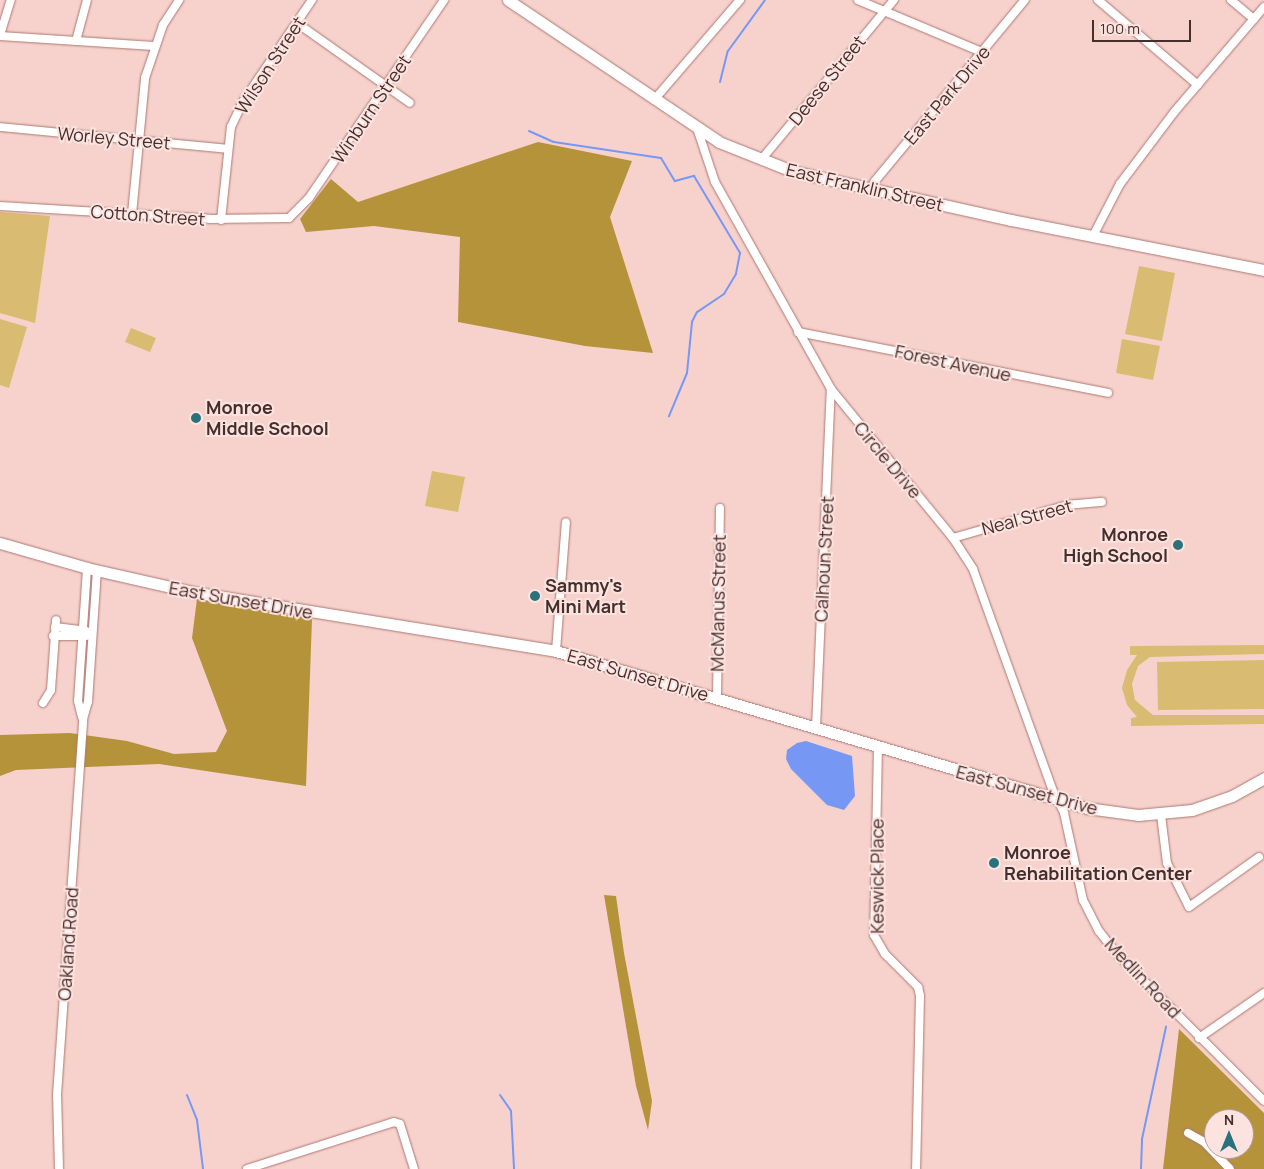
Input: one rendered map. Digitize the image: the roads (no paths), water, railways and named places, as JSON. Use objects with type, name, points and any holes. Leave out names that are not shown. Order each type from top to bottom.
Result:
[{"type":"street","points":[[11,0],[0,36],[154,46]]},
{"type":"street","points":[[76,41],[87,0]]},
{"type":"street","points":[[132,214],[145,78],[154,46],[179,0]]},
{"type":"street","name":"Wilson Street","points":[[221,220],[231,127],[242,103],[312,0]]},
{"type":"street","name":"Winburn Street","points":[[295,215],[387,86],[444,0]]},
{"type":"street","name":"East Franklin Street","points":[[508,0],[697,128],[761,160],[829,182],[1264,270]]},
{"type":"street","points":[[654,100],[740,0]]},
{"type":"street","points":[[858,0],[982,52]]},
{"type":"street","name":"Deese Street","points":[[761,160],[894,0]]},
{"type":"street","name":"East Park Drive","points":[[871,190],[875,182],[1025,0]]},
{"type":"street","points":[[1098,0],[1198,85]]},
{"type":"street","points":[[1231,0],[1254,19]]},
{"type":"street","points":[[1093,236],[1120,184],[1198,85],[1264,7]]},
{"type":"street","points":[[297,23],[410,104]]},
{"type":"street","name":"Worley Street","points":[[0,127],[228,149]]},
{"type":"street","name":"Circle Drive","points":[[697,128],[715,182],[831,389],[952,538],[973,569],[1058,801]]},
{"type":"street","name":"Cotton Street","points":[[0,206],[221,220],[279,220],[295,215]]},
{"type":"street","name":"Forest Avenue","points":[[798,332],[1108,393]]},
{"type":"street","name":"Calhoun Street","points":[[816,728],[831,389]]},
{"type":"street","name":"Neal Street","points":[[952,538],[1067,506],[1102,502]]},
{"type":"street","name":"McManus Street","points":[[717,698],[720,508]]},
{"type":"street","points":[[556,652],[566,522]]},
{"type":"street","name":"East Sunset Drive","points":[[0,543],[92,569],[193,592],[556,652],[717,698],[1058,801],[1119,813],[1160,815],[1209,805],[1264,778]]},
{"type":"street","name":"Oakland Road","points":[[82,719],[78,701],[82,638],[92,569]]},
{"type":"street","name":"Oakland Road","points":[[59,1169],[57,1095],[82,719],[88,702],[92,633],[92,569]]},
{"type":"street","points":[[43,703],[51,690],[55,624],[83,629],[92,633]]},
{"type":"street","points":[[53,636],[82,638],[92,633]]},
{"type":"street","name":"Keswick Place","points":[[878,747],[874,935],[885,954],[918,987],[920,996],[916,1169]]},
{"type":"street","name":"Medlin Road","points":[[1058,801],[1064,813],[1083,900],[1098,931],[1199,1038],[1264,1101]]},
{"type":"street","points":[[1160,815],[1167,863],[1189,908],[1259,857]]},
{"type":"street","points":[[1199,1038],[1264,993]]},
{"type":"street","points":[[247,1169],[387,1123],[400,1124],[414,1169]]},
{"type":"street","points":[[1188,1133],[1204,1142],[1230,1169]]},
{"type":"water","points":[[806,741],[852,756],[855,796],[844,810],[827,805],[791,769],[786,759],[787,750],[797,743]]},
{"type":"waterway","points":[[720,82],[728,51],[765,0]]},
{"type":"waterway","points":[[529,131],[554,142],[661,158],[675,181],[694,176],[740,253],[736,274],[724,294],[697,312],[692,322],[687,373],[669,416]]},
{"type":"waterway","points":[[1141,1169],[1142,1139],[1166,1027]]},
{"type":"waterway","points":[[187,1095],[197,1120],[203,1169]]},
{"type":"waterway","points":[[500,1095],[511,1111],[514,1169]]},
{"type":"place","name":"Monroe Middle School","points":[[196,418]]},
{"type":"place","name":"Monroe High School","points":[[1178,545]]},
{"type":"place","name":"Sammy's Mini Mart","points":[[535,596]]},
{"type":"place","name":"Monroe Rehabilitation Center","points":[[994,863]]}]
